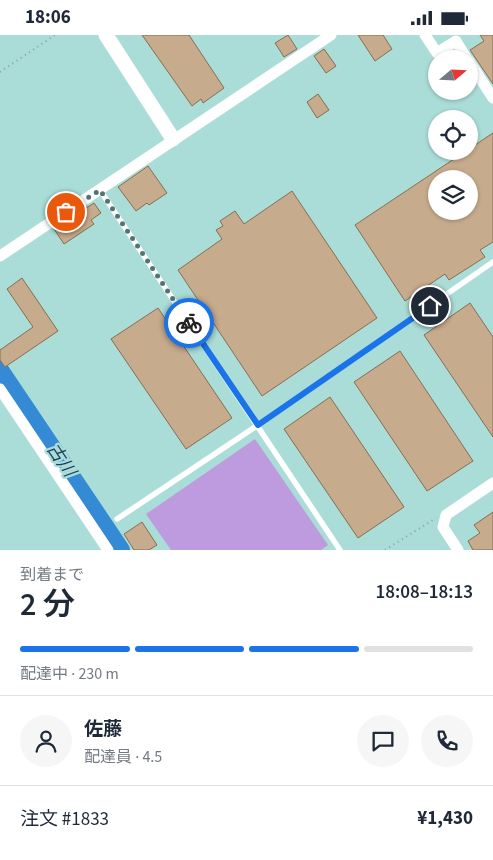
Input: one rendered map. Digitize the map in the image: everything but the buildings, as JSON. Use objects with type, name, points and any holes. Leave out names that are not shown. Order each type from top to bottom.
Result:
[{"type":"street","points":[[106,35],[173,139]]},
{"type":"street","points":[[0,256],[331,35]]},
{"type":"street","points":[[425,35],[435,50]]},
{"type":"street","points":[[442,50],[456,41],[462,50]]},
{"type":"street","points":[[478,75],[493,98]]},
{"type":"street","points":[[0,389],[108,550]]},
{"type":"street","points":[[458,550],[443,527],[446,515],[493,483]]},
{"type":"lane","points":[[100,190],[340,550]]},
{"type":"lane","points":[[117,519],[258,425],[493,262]]},
{"type":"path","points":[[0,72],[55,35]]},
{"type":"path","points":[[385,550],[434,518],[445,520]]},
{"type":"shaded area","points":[[255,439],[328,545],[321,550],[171,550],[146,514]]},
{"type":"waterway","name":"古川","points":[[0,370],[121,550]]},
{"type":"way so far","points":[[66,212],[100,190],[189,323]]},
{"type":"route","points":[[189,323],[258,425],[430,306]]}]
